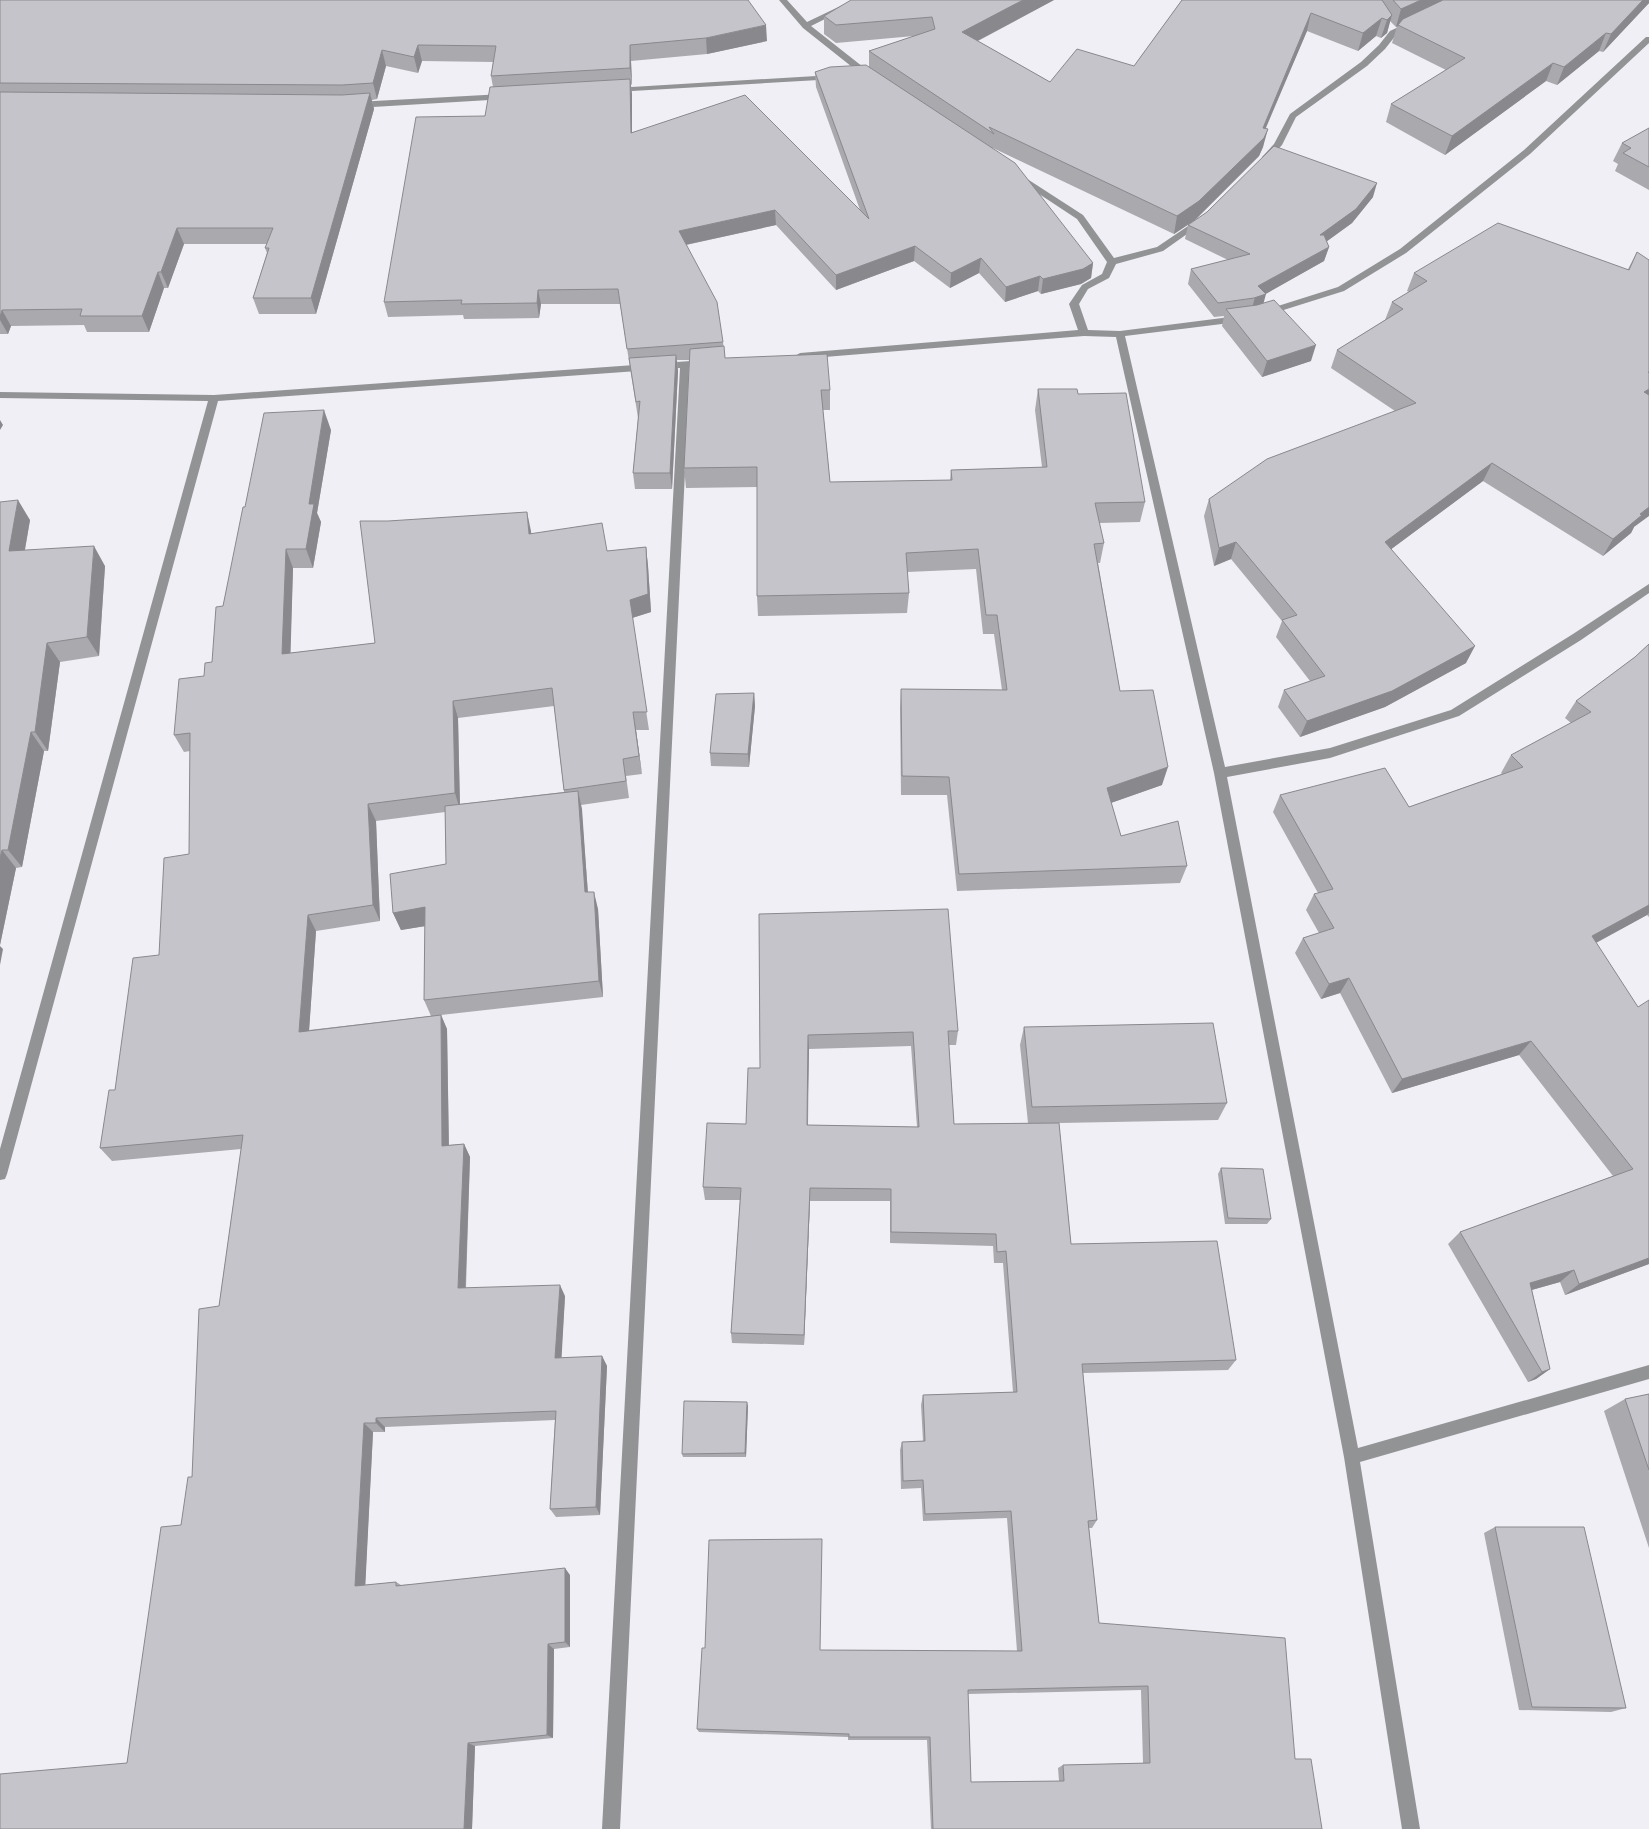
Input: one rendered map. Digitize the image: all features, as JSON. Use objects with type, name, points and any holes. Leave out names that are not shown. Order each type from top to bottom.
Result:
[{"type":"street","points":[[783,0],[806,26],[876,80]]},
{"type":"street","points":[[806,26],[859,0]]},
{"type":"street","points":[[1260,162],[1278,145],[1293,116],[1364,64],[1382,47],[1391,30],[1418,22]]},
{"type":"street","points":[[792,356],[1084,333],[1120,334],[1252,317],[1341,289],[1403,251],[1526,152],[1649,40]]},
{"type":"street","points":[[858,76],[868,75]]},
{"type":"street","points":[[602,91],[838,77]]},
{"type":"street","points":[[346,106],[514,96]]},
{"type":"street","points":[[1007,168],[1080,217],[1112,262]]},
{"type":"street","points":[[1112,262],[1160,249],[1199,224],[1205,217]]},
{"type":"street","points":[[1084,333],[1074,304],[1085,288],[1106,276],[1112,262]]},
{"type":"street","points":[[1120,334],[1220,773],[1352,1457],[1411,1829]]},
{"type":"street","points":[[0,395],[214,398],[714,363]]},
{"type":"street","points":[[611,1829],[685,365]]},
{"type":"street","points":[[0,1174],[214,398]]},
{"type":"street","points":[[1220,773],[1330,753],[1455,713],[1577,637],[1649,588]]},
{"type":"street","points":[[1352,1457],[1649,1372]]},
{"type":"building","points":[[0,0],[748,0],[766,25],[706,38],[630,45],[630,68],[491,76],[496,46],[418,45],[414,57],[382,50],[373,83],[342,85],[0,83]]},
{"type":"building","points":[[851,0],[1023,0],[962,32],[1050,82],[1077,49],[1134,66],[1182,0],[1382,0],[1392,15],[1387,20],[1382,18],[1363,33],[1311,13],[1263,128],[1268,129],[1264,138],[1199,201],[1177,216],[989,127],[994,134],[869,51],[935,29],[932,17],[836,25],[824,16]]},
{"type":"building","points":[[1393,0],[1421,0],[1401,9]]},
{"type":"building","points":[[1443,0],[1643,0],[1611,34],[1606,33],[1564,67],[1553,63],[1452,136],[1391,104],[1465,58],[1398,25],[1403,19]]},
{"type":"building","points":[[866,65],[1015,163],[1093,263],[1083,269],[1043,279],[1040,276],[1006,287],[981,258],[951,273],[915,246],[836,275],[775,210],[679,231],[717,302],[723,342],[627,349],[618,289],[538,290],[537,303],[461,304],[462,300],[384,302],[416,117],[485,116],[490,87],[630,79],[631,133],[745,95],[869,219],[815,72],[830,67]]},
{"type":"building","points":[[0,92],[342,95],[370,93],[311,298],[253,298],[269,248],[265,248],[273,228],[177,228],[142,316],[80,316],[82,309],[2,310],[0,317]]},
{"type":"building","points":[[1649,128],[1649,167],[1623,153],[1631,148],[1622,143]]},
{"type":"building","points":[[1274,146],[1377,183],[1356,209],[1320,235],[1324,235],[1329,247],[1258,286],[1266,294],[1254,298],[1218,303],[1191,269],[1250,254],[1188,225],[1207,212]]},
{"type":"building","points":[[1498,223],[1629,270],[1637,252],[1649,260],[1649,389],[1644,392],[1649,395],[1649,507],[1613,539],[1492,463],[1385,542],[1475,646],[1392,691],[1307,721],[1284,690],[1325,676],[1282,620],[1297,615],[1236,542],[1219,548],[1209,499],[1267,459],[1416,403],[1337,350],[1403,309],[1392,302],[1427,281],[1414,273]]},
{"type":"building","points":[[1274,300],[1316,345],[1267,361],[1226,309],[1257,305]]},
{"type":"building","points":[[724,346],[725,358],[827,354],[830,390],[821,390],[830,482],[952,480],[951,470],[1047,467],[1038,389],[1077,389],[1078,394],[1126,393],[1145,502],[1095,503],[1104,543],[1094,544],[1120,691],[1153,690],[1168,767],[1107,788],[1121,836],[1178,821],[1187,866],[959,874],[949,777],[902,776],[901,689],[1007,690],[997,615],[986,615],[978,549],[906,553],[909,593],[757,596],[757,467],[684,468],[690,349]]},
{"type":"building","points":[[676,355],[670,473],[633,473],[640,401],[636,402],[629,358]]},
{"type":"building","points":[[324,410],[309,504],[314,504],[306,549],[286,549],[282,654],[375,643],[360,521],[388,521],[527,512],[529,534],[602,523],[607,551],[646,547],[648,594],[630,600],[647,712],[633,712],[639,756],[623,759],[626,781],[564,790],[552,688],[453,701],[455,793],[368,804],[373,905],[308,915],[299,1032],[441,1015],[442,1146],[464,1144],[458,1288],[560,1285],[555,1358],[602,1356],[596,1507],[550,1509],[556,1411],[376,1418],[376,1423],[364,1423],[355,1586],[396,1582],[396,1586],[565,1568],[565,1642],[548,1644],[547,1735],[468,1743],[464,1829],[0,1829],[0,1774],[127,1763],[161,1527],[181,1525],[188,1477],[192,1477],[199,1309],[219,1306],[243,1135],[100,1148],[109,1090],[115,1090],[133,958],[159,955],[164,858],[189,854],[190,733],[174,735],[179,679],[204,676],[205,663],[212,662],[216,607],[223,606],[264,413]]},
{"type":"building","points":[[18,500],[9,551],[94,546],[87,637],[47,643],[35,732],[31,732],[8,850],[2,850],[0,858],[0,502]]},
{"type":"building","points":[[1649,644],[1649,905],[1592,936],[1638,1007],[1649,1000],[1649,1258],[1579,1284],[1574,1270],[1530,1283],[1550,1369],[1542,1372],[1460,1232],[1633,1169],[1531,1041],[1402,1079],[1349,978],[1329,984],[1303,938],[1334,928],[1314,894],[1333,889],[1280,795],[1385,768],[1409,807],[1523,767],[1511,755],[1591,712],[1576,701],[1635,657]]},
{"type":"building","points":[[754,693],[748,754],[710,753],[716,694]]},
{"type":"building","points":[[578,791],[585,892],[594,892],[599,981],[424,1000],[425,907],[393,913],[390,874],[446,864],[445,806]]},
{"type":"building","points":[[948,909],[958,1031],[948,1031],[954,1124],[1059,1123],[1071,1244],[1217,1241],[1236,1360],[1082,1364],[1097,1520],[1088,1521],[1099,1623],[1285,1638],[1295,1759],[1311,1759],[1322,1829],[933,1829],[930,1737],[849,1737],[849,1734],[697,1729],[702,1648],[705,1648],[709,1540],[822,1539],[820,1650],[1022,1651],[1011,1511],[925,1514],[923,1480],[903,1481],[902,1442],[925,1441],[923,1395],[1017,1392],[1006,1251],[997,1252],[996,1234],[891,1232],[891,1189],[810,1188],[804,1335],[731,1333],[741,1188],[703,1187],[707,1123],[746,1124],[748,1068],[760,1068],[759,914]],"holes":[[[913,1032],[919,1127],[807,1125],[808,1035]],[[1148,1686],[1150,1763],[1063,1765],[1064,1781],[971,1782],[968,1690]]]},
{"type":"building","points":[[1213,1023],[1227,1103],[1032,1107],[1024,1027]]},
{"type":"building","points":[[1221,1168],[1263,1169],[1271,1219],[1228,1218]]},
{"type":"building","points":[[1649,1394],[1649,1470],[1625,1399]]},
{"type":"building","points":[[684,1401],[747,1402],[745,1453],[682,1454]]},
{"type":"building","points":[[1495,1527],[1584,1527],[1626,1708],[1532,1707]]}]
